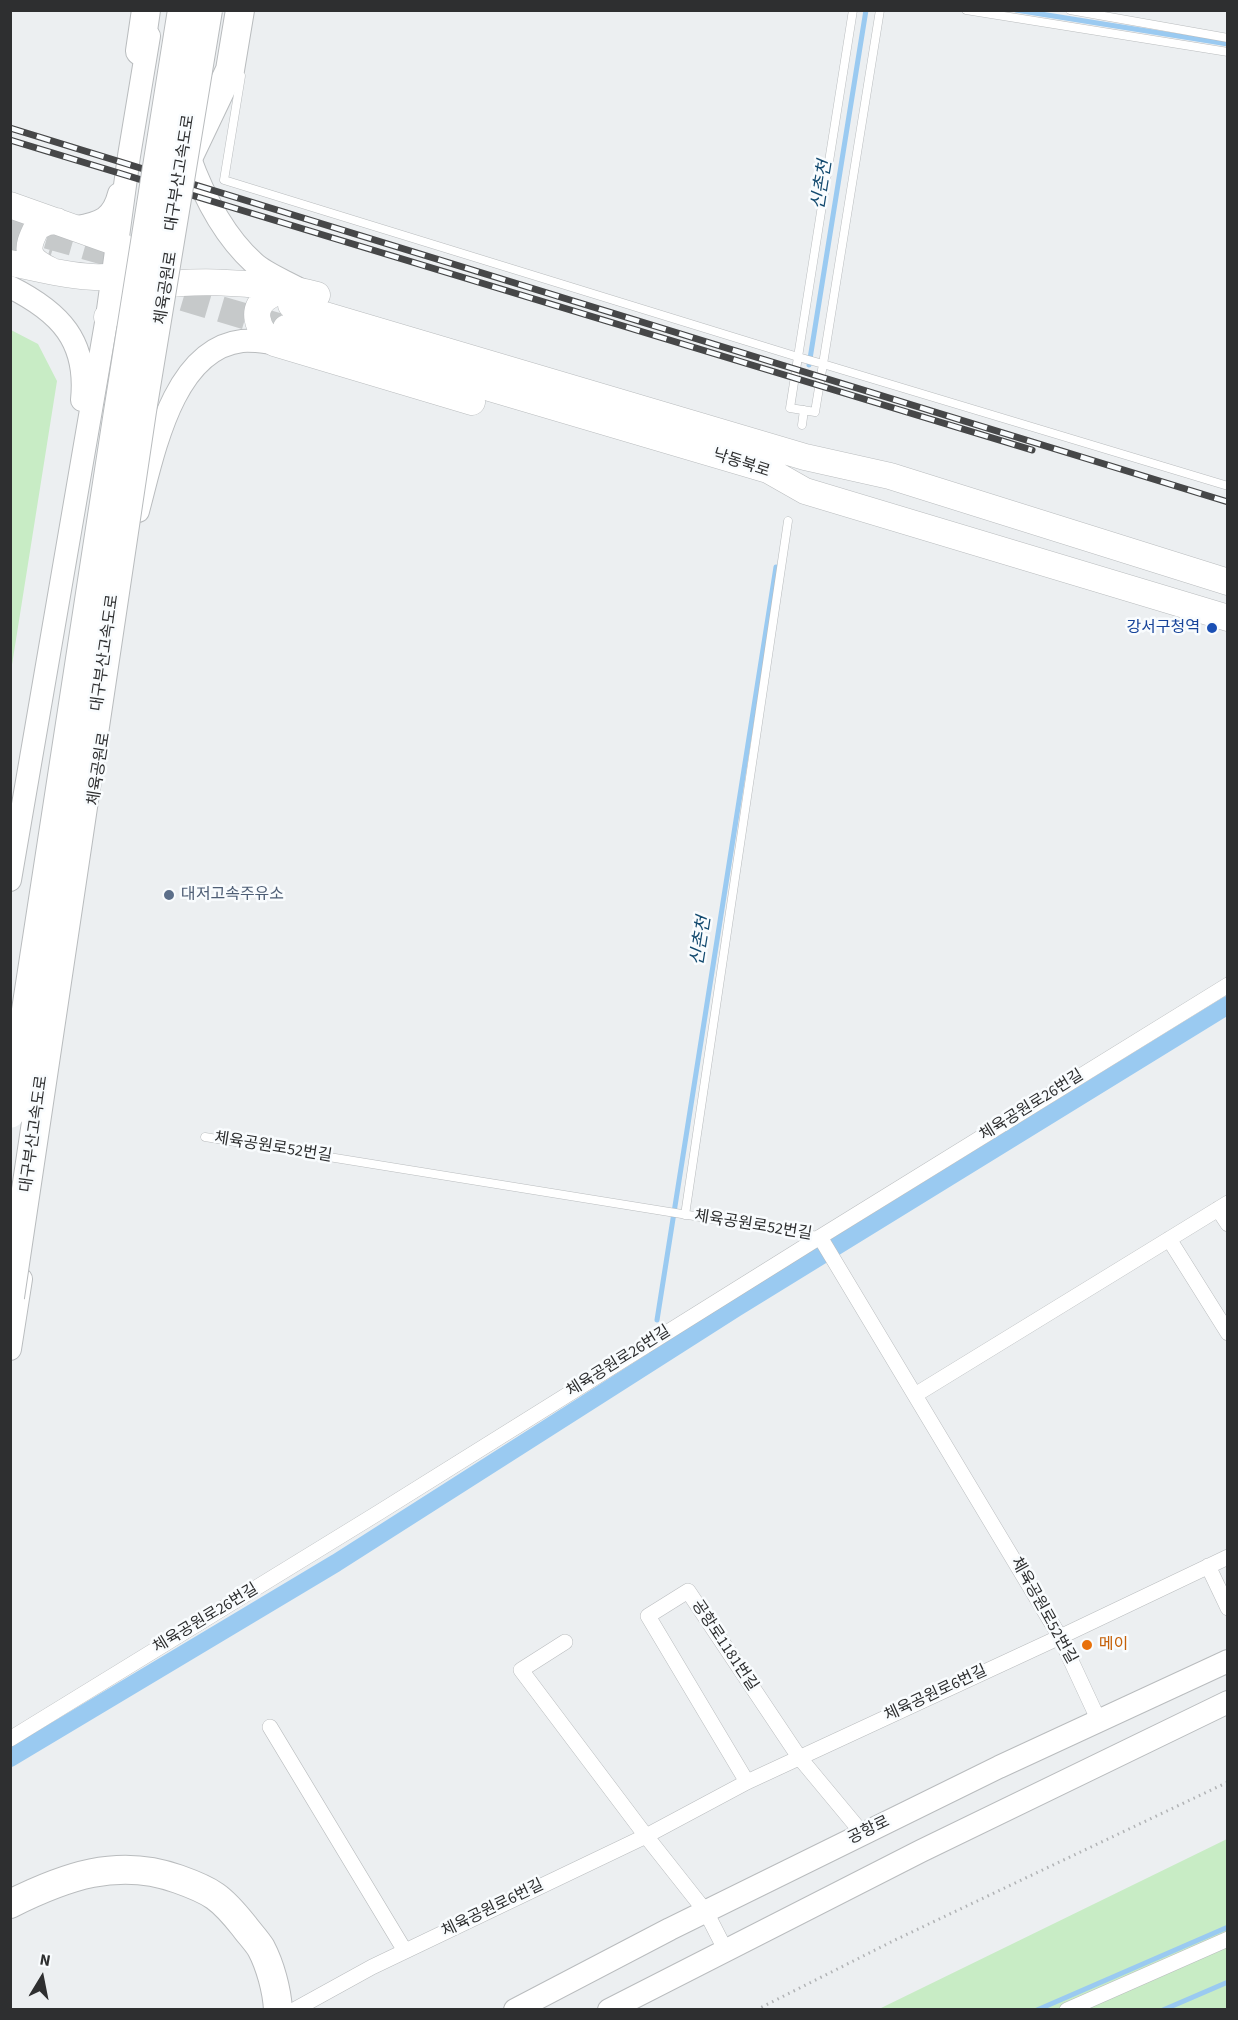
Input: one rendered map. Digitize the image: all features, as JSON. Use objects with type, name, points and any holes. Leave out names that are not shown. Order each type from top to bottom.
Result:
[{"type":"highway","points":[[140,51],[146,10]]},
{"type":"highway","name":"대구부산고속도로","points":[[10,1114],[112,447],[182,10]]},
{"type":"highway","name":"대구부산고속도로","points":[[10,1297],[142,411],[208,10]]},
{"type":"highway","points":[[189,156],[230,69],[240,10]]},
{"type":"highway","points":[[10,1904],[39,1890],[106,1870],[135,1868],[166,1875],[213,1893],[231,1910],[261,1947],[283,2008]]},
{"type":"main road","points":[[10,880],[107,317],[129,156],[153,10]]},
{"type":"main road","points":[[162,323],[156,279],[156,259],[167,245],[178,216],[213,10]]},
{"type":"main road","points":[[50,270],[30,256],[29,248],[37,227],[47,222],[94,224],[105,218],[116,207],[129,156],[140,51]]},
{"type":"main road","points":[[189,156],[195,173],[224,228],[255,264],[288,317]]},
{"type":"main road","points":[[10,207],[67,224],[117,243],[134,254],[156,279]]},
{"type":"main road","points":[[10,207],[20,224],[19,238],[10,249]]},
{"type":"main road","points":[[10,262],[92,277],[113,277],[136,271],[156,279],[234,283],[288,317],[712,471],[805,491]]},
{"type":"main road","points":[[107,317],[122,299],[141,290],[156,279]]},
{"type":"main road","points":[[10,287],[41,304],[63,324],[76,343],[81,362],[83,390],[64,525],[64,568]]},
{"type":"main road","points":[[134,527],[156,445],[169,407],[188,376],[202,360],[227,345],[243,341],[288,317],[796,439],[890,476]]},
{"type":"main road","name":"낙동북로","points":[[288,317],[805,457],[890,476],[1227,582]]},
{"type":"main road","name":"낙동북로","points":[[288,317],[768,470],[805,491],[1227,618]]},
{"type":"main road","name":"체육공원로","points":[[10,1349],[128,584],[162,323]]},
{"type":"main road","points":[[1131,552],[1227,569]]},
{"type":"main road","name":"공항로","points":[[515,2010],[706,1912],[999,1767],[1227,1661]]},
{"type":"main road","points":[[609,2010],[921,1851],[1227,1702]]},
{"type":"street","name":"체육공원로26번길","points":[[10,1738],[1226,989]]},
{"type":"street","points":[[915,1395],[1222,1206],[1227,1224]]},
{"type":"street","name":"체육공원로52번길","points":[[820,1237],[1060,1637],[1099,1720]]},
{"type":"street","points":[[1169,1239],[1227,1333]]},
{"type":"street","name":"체육공원로6번길","points":[[283,2008],[646,1836],[799,1757],[1227,1557]]},
{"type":"street","points":[[1208,1566],[1227,1608]]},
{"type":"street","name":"공항로1181번길","points":[[747,1782],[648,1616],[688,1591],[799,1757],[863,1834]]},
{"type":"street","points":[[565,1642],[521,1670],[706,1912],[725,1949]]},
{"type":"street","points":[[270,1727],[405,1951]]},
{"type":"street","points":[[1067,2010],[1227,1940]]},
{"type":"lane","points":[[853,10],[789,408],[815,412],[880,10]]},
{"type":"lane","points":[[966,10],[1227,52]]},
{"type":"lane","points":[[1070,10],[1227,38]]},
{"type":"lane","points":[[242,67],[224,180],[1227,486]]},
{"type":"lane","points":[[802,425],[804,410]]},
{"type":"lane","points":[[685,1215],[788,521]]},
{"type":"lane","name":"체육공원로52번길","points":[[205,1137],[820,1237]]},
{"type":"path","points":[[756,2010],[895,1940],[1227,1782]]},
{"type":"green space","points":[[11,330],[38,344],[57,381],[11,671]]},
{"type":"green space","points":[[1227,1839],[1227,2009],[877,2010]]},
{"type":"waterway","name":"신촌천","points":[[809,365],[866,10]]},
{"type":"waterway","points":[[1016,10],[1228,44]]},
{"type":"waterway","name":"신촌천","points":[[657,1320],[776,567]]},
{"type":"waterway","points":[[10,1758],[336,1563],[736,1308],[1228,1005]]},
{"type":"waterway","name":"신촌천","points":[[650,1363],[652,1351]]},
{"type":"waterway","points":[[1037,2010],[1228,1927]]},
{"type":"waterway","points":[[1163,2010],[1228,1982]]},
{"type":"tunnel","points":[[10,225],[129,259]]},
{"type":"tunnel","points":[[10,246],[50,258]]},
{"type":"tunnel","points":[[146,287],[278,326]]},
{"type":"railway","points":[[10,128],[1228,502]]},
{"type":"railway","points":[[10,140],[1032,450]]},
{"type":"place","name":"강서구청역","points":[[1212,628]]},
{"type":"place","name":"대저고속주유소","points":[[169,895]]},
{"type":"place","name":"메이","points":[[1087,1645]]}]
